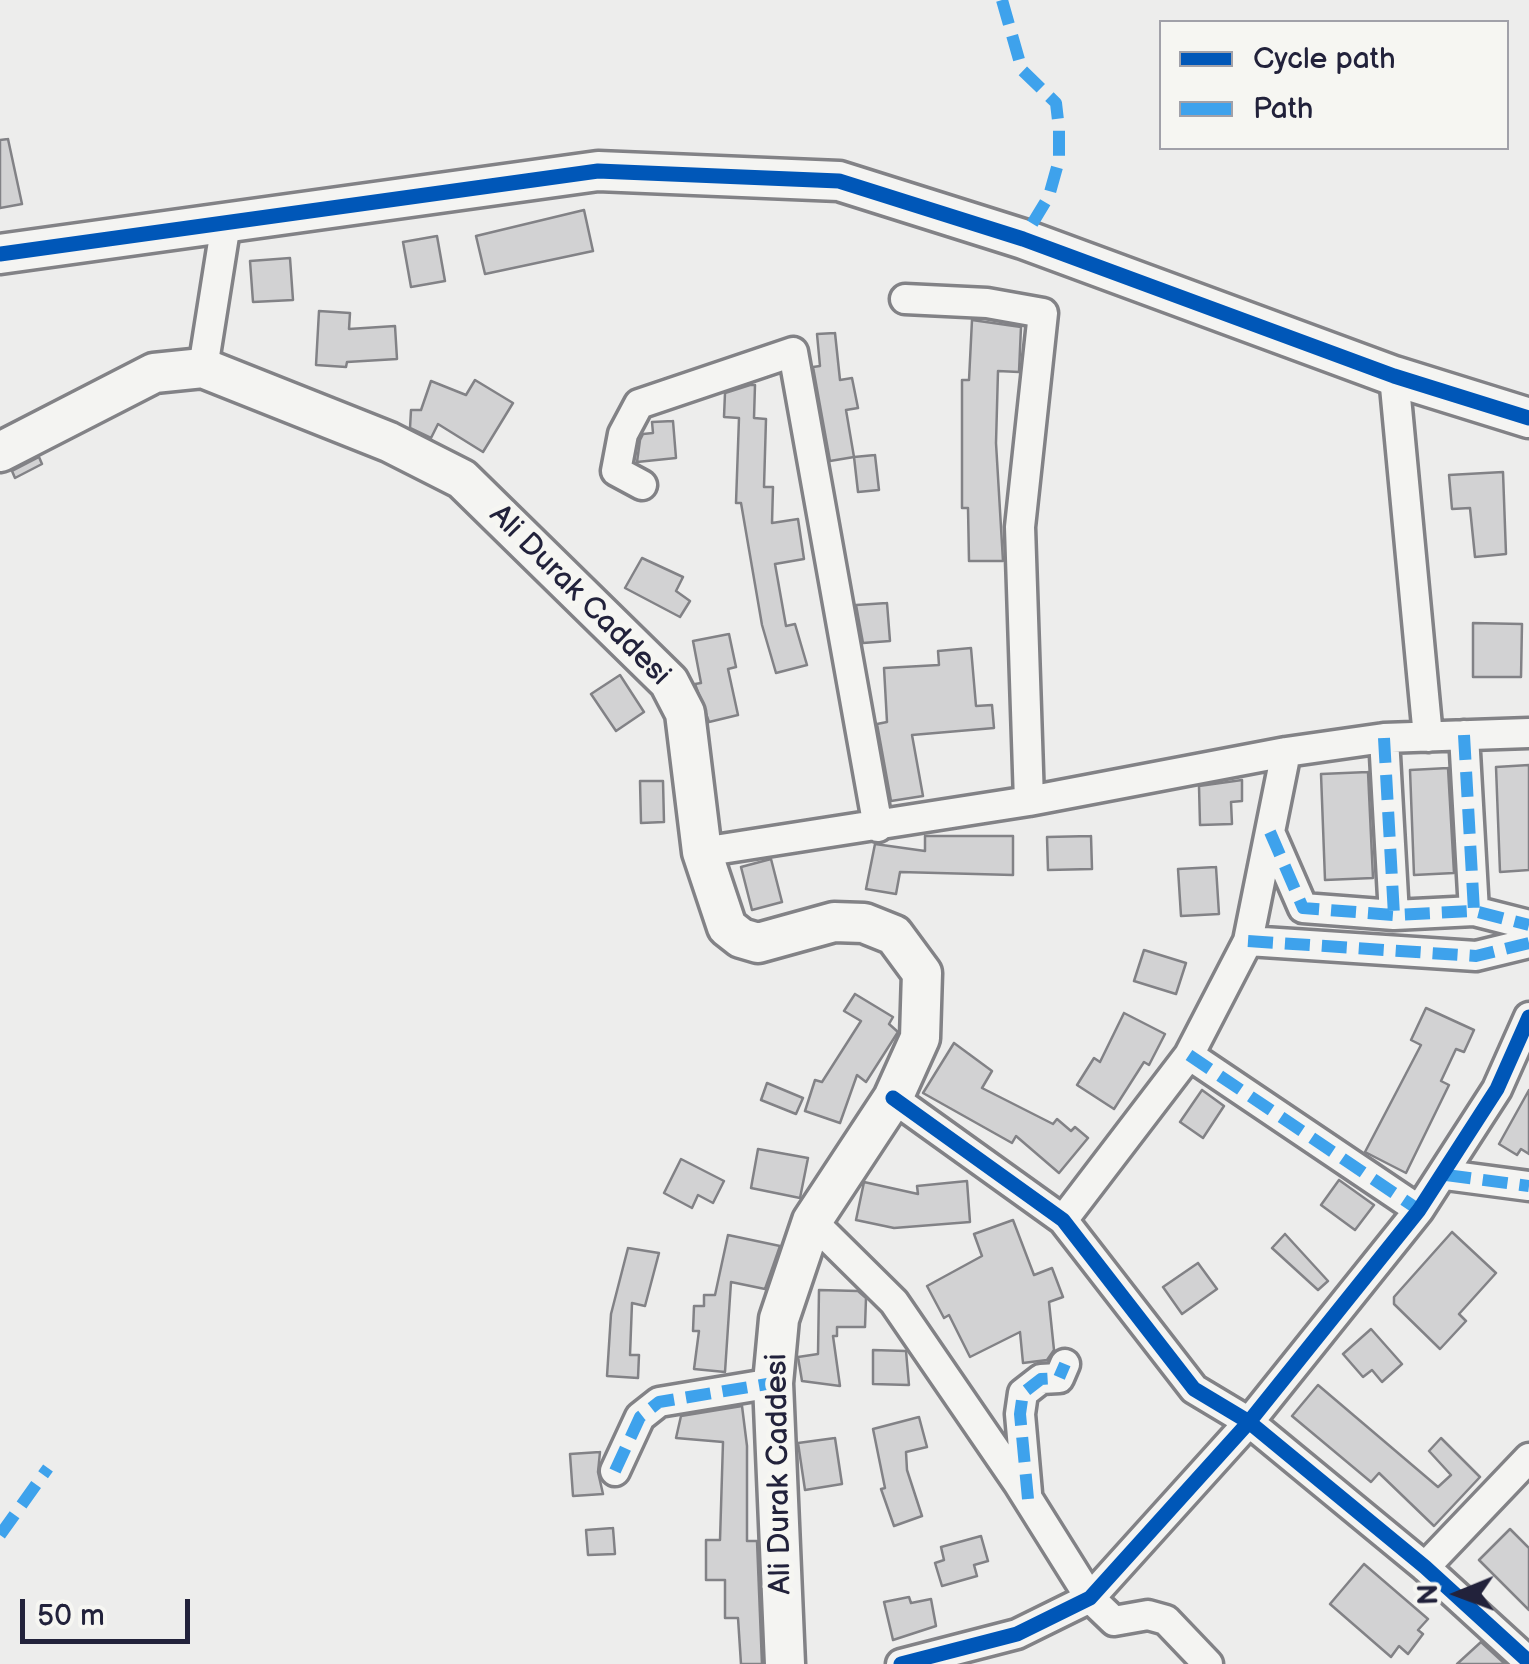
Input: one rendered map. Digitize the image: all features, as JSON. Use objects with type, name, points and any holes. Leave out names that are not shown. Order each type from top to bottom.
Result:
[{"type":"main road","points":[[0,254],[598,171],[839,181],[1024,239],[1394,376],[1529,418]]},
{"type":"main road","name":"Ali Durak Caddesi","points":[[0,452],[154,373],[203,368],[388,442],[462,479],[668,682],[685,713],[702,852],[714,898],[727,927],[741,938],[758,943],[834,922],[864,923],[894,935],[922,973],[920,1038],[894,1098],[812,1221],[779,1319],[773,1383],[785,1664]]},
{"type":"street","points":[[203,368],[226,223]]},
{"type":"street","points":[[904,300],[987,303],[1043,313],[1020,527],[1029,801]]},
{"type":"street","points":[[642,485],[616,470],[623,434],[639,404],[793,352],[878,827]]},
{"type":"street","points":[[1394,376],[1428,736]]},
{"type":"street","points":[[702,852],[878,827],[1286,752],[1384,738],[1529,733]]},
{"type":"street","points":[[1464,735],[1474,910]]},
{"type":"street","points":[[1384,738],[1394,915]]},
{"type":"street","points":[[1064,1220],[1189,1056],[1248,941],[1286,752]]},
{"type":"street","points":[[1270,832],[1303,908],[1394,915],[1474,910],[1529,925]]},
{"type":"street","points":[[1248,941],[1476,956],[1529,943]]},
{"type":"street","points":[[901,1664],[1017,1634],[1090,1598],[1249,1422],[1446,1175],[1497,1089],[1529,1017]]},
{"type":"street","points":[[1189,1056],[1419,1210]]},
{"type":"street","points":[[894,1098],[1064,1220],[1194,1389],[1249,1422],[1425,1567],[1529,1662]]},
{"type":"street","points":[[1446,1175],[1529,1186]]},
{"type":"street","points":[[812,1221],[894,1302],[1090,1598],[1114,1621],[1148,1616],[1166,1620],[1208,1664]]},
{"type":"street","points":[[1028,1499],[1020,1414],[1023,1393],[1041,1378],[1060,1378],[1065,1364]]},
{"type":"street","points":[[615,1471],[640,1417],[659,1402],[773,1383]]},
{"type":"street","points":[[1425,1567],[1529,1458]]},
{"type":"building","points":[[8,139],[22,204],[0,208],[0,140]]},
{"type":"building","points":[[584,210],[593,251],[485,274],[476,236]]},
{"type":"building","points":[[437,236],[445,281],[411,287],[403,242]]},
{"type":"building","points":[[290,258],[293,300],[253,302],[250,261]]},
{"type":"building","points":[[319,311],[350,313],[349,329],[395,326],[397,359],[347,362],[346,367],[316,365]]},
{"type":"building","points":[[972,320],[1021,327],[1019,372],[998,371],[996,443],[1003,561],[969,561],[968,508],[962,508],[962,380],[969,380]]},
{"type":"building","points":[[835,333],[840,380],[852,378],[858,408],[846,410],[854,457],[830,461],[813,367],[820,366],[817,334]]},
{"type":"building","points":[[475,380],[513,403],[483,452],[438,424],[431,438],[410,428],[411,410],[421,410],[431,381],[466,395]]},
{"type":"building","points":[[755,385],[754,418],[766,419],[764,487],[773,487],[772,523],[798,519],[804,559],[775,564],[786,626],[795,624],[807,665],[776,673],[762,625],[741,503],[736,503],[739,418],[724,417],[725,393]]},
{"type":"building","points":[[673,421],[676,458],[637,462],[640,440],[643,434],[653,433],[652,422]]},
{"type":"building","points":[[875,455],[879,490],[858,492],[854,457]]},
{"type":"building","points":[[39,457],[42,464],[15,478],[12,471]]},
{"type":"building","points":[[1503,472],[1506,554],[1475,557],[1470,508],[1452,509],[1449,475]]},
{"type":"building","points":[[642,558],[683,577],[676,591],[690,601],[680,617],[625,588]]},
{"type":"building","points":[[887,603],[890,641],[863,643],[856,605]]},
{"type":"building","points":[[1473,623],[1522,624],[1521,677],[1473,677]]},
{"type":"building","points":[[729,634],[736,667],[728,669],[738,715],[709,722],[695,684],[701,683],[693,641]]},
{"type":"building","points":[[971,648],[976,706],[992,705],[994,728],[912,735],[923,796],[891,801],[877,724],[887,722],[884,668],[939,665],[938,651]]},
{"type":"building","points":[[620,675],[644,712],[616,731],[591,694]]},
{"type":"building","points":[[1529,765],[1529,870],[1500,872],[1496,767]]},
{"type":"building","points":[[1448,768],[1454,873],[1414,875],[1410,770]]},
{"type":"building","points":[[1368,772],[1373,878],[1325,880],[1321,774]]},
{"type":"building","points":[[1242,780],[1242,801],[1231,802],[1232,824],[1200,825],[1199,786]]},
{"type":"building","points":[[640,781],[663,781],[664,822],[641,823]]},
{"type":"building","points":[[925,836],[1013,836],[1013,875],[900,872],[896,894],[866,889],[875,844],[925,851]]},
{"type":"building","points":[[1091,836],[1092,869],[1048,870],[1047,837]]},
{"type":"building","points":[[771,859],[782,902],[752,910],[741,867]]},
{"type":"building","points":[[1216,867],[1219,914],[1181,916],[1178,869]]},
{"type":"building","points":[[1144,950],[1186,963],[1176,994],[1134,981]]},
{"type":"building","points":[[855,994],[893,1017],[889,1024],[898,1032],[866,1082],[857,1075],[840,1123],[805,1111],[815,1080],[822,1082],[861,1021],[844,1011]]},
{"type":"building","points":[[1426,1008],[1474,1030],[1464,1052],[1456,1049],[1441,1081],[1449,1085],[1406,1173],[1365,1152],[1421,1045],[1411,1040]]},
{"type":"building","points":[[1124,1013],[1165,1034],[1149,1065],[1144,1062],[1114,1109],[1077,1085],[1094,1058],[1100,1062]]},
{"type":"building","points":[[954,1043],[992,1071],[982,1088],[1053,1124],[1057,1119],[1071,1131],[1075,1127],[1088,1138],[1059,1173],[1016,1136],[1012,1143],[923,1093]]},
{"type":"building","points":[[767,1083],[803,1098],[796,1114],[761,1100]]},
{"type":"building","points":[[1202,1090],[1224,1106],[1203,1138],[1180,1122]]},
{"type":"building","points":[[1529,1090],[1529,1154],[1521,1149],[1517,1155],[1499,1144]]},
{"type":"building","points":[[758,1149],[808,1158],[800,1198],[751,1188]]},
{"type":"building","points":[[681,1159],[724,1181],[713,1203],[698,1195],[692,1208],[664,1193]]},
{"type":"building","points":[[1339,1180],[1374,1205],[1355,1230],[1321,1205]]},
{"type":"building","points":[[967,1181],[970,1222],[894,1228],[856,1220],[864,1182],[918,1194],[917,1186]]},
{"type":"building","points":[[1013,1220],[1034,1275],[1052,1268],[1063,1297],[1049,1302],[1054,1350],[1047,1360],[1023,1363],[1020,1332],[970,1357],[949,1315],[944,1318],[927,1286],[982,1256],[974,1234]]},
{"type":"building","points":[[1452,1232],[1496,1273],[1459,1314],[1466,1321],[1440,1349],[1394,1304],[1394,1297]]},
{"type":"building","points":[[1285,1234],[1328,1281],[1318,1290],[1272,1248]]},
{"type":"building","points":[[728,1235],[780,1246],[765,1289],[731,1282],[725,1372],[694,1369],[699,1331],[693,1331],[694,1306],[704,1306],[704,1295],[715,1295]]},
{"type":"building","points":[[628,1248],[659,1253],[645,1306],[632,1303],[630,1355],[639,1355],[638,1378],[607,1376],[611,1314]]},
{"type":"building","points":[[1198,1263],[1217,1289],[1182,1314],[1163,1287]]},
{"type":"building","points":[[819,1290],[858,1291],[866,1298],[865,1327],[837,1327],[837,1336],[833,1336],[840,1386],[802,1381],[798,1357],[818,1354]]},
{"type":"building","points":[[1371,1329],[1402,1364],[1382,1382],[1372,1370],[1363,1377],[1343,1354]]},
{"type":"building","points":[[873,1350],[906,1351],[909,1385],[873,1384]]},
{"type":"building","points":[[1318,1385],[1438,1487],[1451,1475],[1429,1451],[1441,1438],[1480,1477],[1434,1526],[1379,1473],[1371,1482],[1292,1416]]},
{"type":"building","points":[[742,1406],[747,1446],[747,1541],[757,1541],[762,1664],[741,1664],[738,1618],[725,1618],[725,1580],[706,1580],[706,1540],[720,1540],[723,1442],[676,1438],[681,1416]]},
{"type":"building","points":[[919,1417],[927,1447],[906,1452],[907,1470],[922,1516],[894,1526],[881,1489],[885,1488],[873,1429]]},
{"type":"building","points":[[835,1438],[842,1484],[805,1490],[798,1443]]},
{"type":"building","points":[[600,1452],[598,1472],[603,1494],[573,1496],[570,1454]]},
{"type":"building","points":[[613,1528],[615,1554],[588,1555],[586,1530]]},
{"type":"building","points":[[1510,1529],[1529,1548],[1529,1610],[1479,1560]]},
{"type":"building","points":[[981,1536],[988,1561],[974,1565],[977,1576],[942,1586],[935,1563],[944,1560],[941,1547]]},
{"type":"building","points":[[1364,1564],[1428,1619],[1418,1630],[1423,1634],[1408,1654],[1399,1646],[1391,1657],[1330,1604]]},
{"type":"building","points":[[909,1597],[911,1603],[931,1599],[936,1626],[893,1640],[884,1602]]},
{"type":"building","points":[[1481,1642],[1505,1664],[1457,1664]]},
{"type":"marked path","points":[[1002,0],[1022,70],[1056,103],[1059,129],[1059,160],[1049,196],[1023,239]]},
{"type":"marked path","points":[[1464,735],[1474,911]]},
{"type":"marked path","points":[[1384,738],[1394,915]]},
{"type":"marked path","points":[[1270,832],[1303,908],[1394,915],[1474,911],[1529,925]]},
{"type":"marked path","points":[[1248,941],[1476,956],[1529,943]]},
{"type":"marked path","points":[[1189,1055],[1419,1210]]},
{"type":"marked path","points":[[1446,1175],[1529,1186]]},
{"type":"marked path","points":[[1028,1499],[1020,1414],[1023,1393],[1041,1379],[1059,1378],[1065,1364]]},
{"type":"marked path","points":[[615,1471],[640,1417],[659,1402],[773,1383]]},
{"type":"marked path","points":[[0,1535],[48,1468]]},
{"type":"cycle path","points":[[0,254],[598,171],[839,181],[1023,239],[1394,376],[1529,418]]},
{"type":"cycle path","points":[[901,1664],[1017,1634],[1090,1598],[1249,1422],[1419,1210],[1497,1089],[1529,1017]]},
{"type":"cycle path","points":[[893,1098],[1063,1220],[1194,1389],[1249,1422],[1425,1567],[1529,1662]]}]
